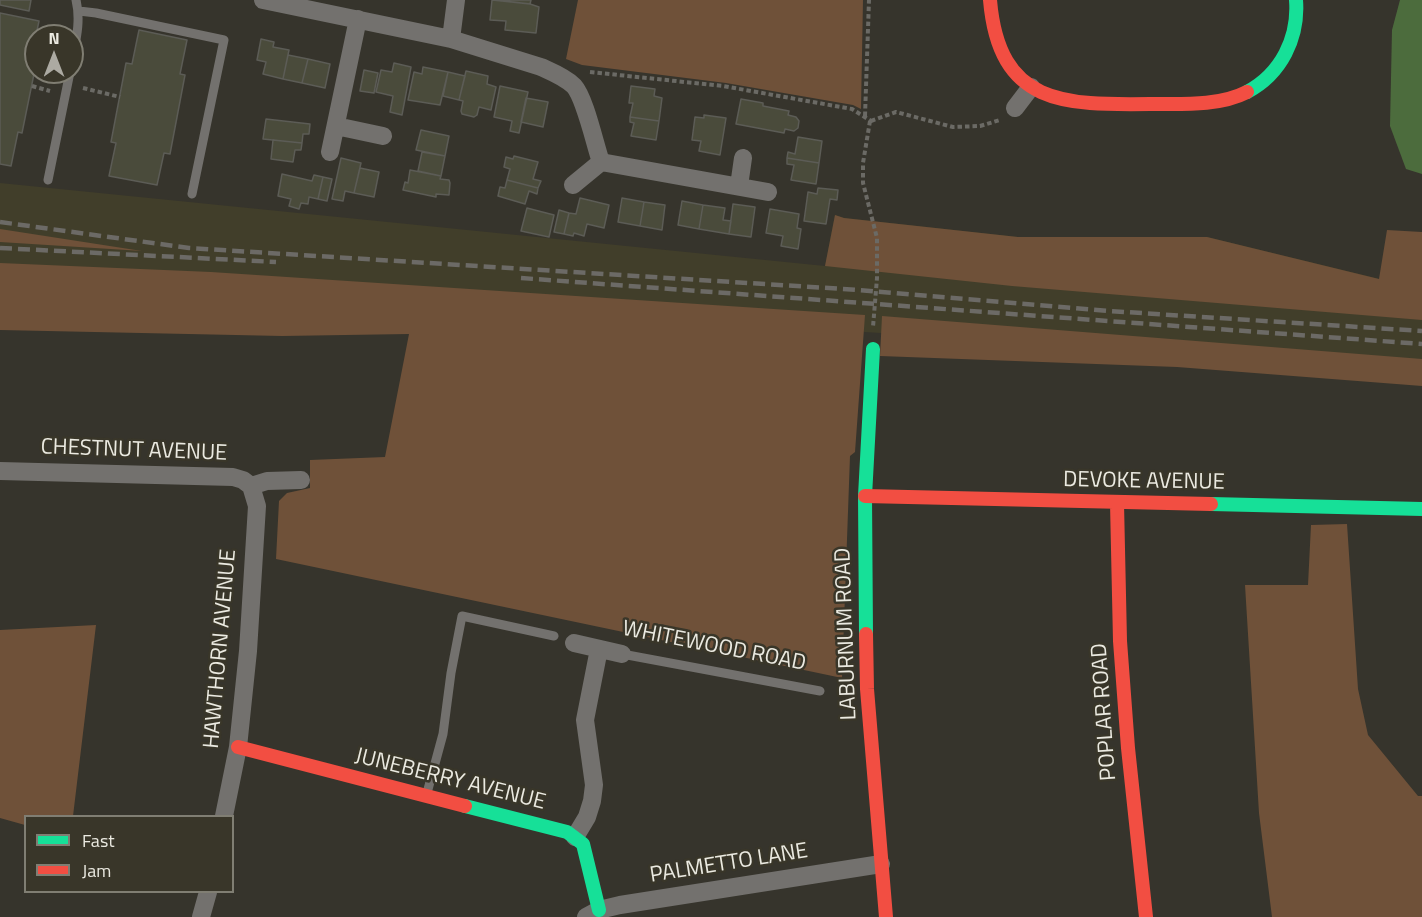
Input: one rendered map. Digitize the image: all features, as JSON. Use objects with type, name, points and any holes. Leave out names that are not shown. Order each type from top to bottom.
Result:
[{"type":"street","points":[[268,0],[451,39],[541,67],[574,87],[580,98],[601,162]]},
{"type":"street","points":[[451,39],[456,0]]},
{"type":"street","points":[[990,0],[993,33],[1001,54],[1014,73],[1031,87],[1059,100],[1070,102],[1196,104],[1218,101],[1259,86],[1290,47],[1295,27],[1296,0]]},
{"type":"street","points":[[330,152],[358,19]]},
{"type":"street","points":[[1015,108],[1031,87]]},
{"type":"street","points":[[336,126],[383,136]]},
{"type":"street","points":[[739,186],[743,158]]},
{"type":"street","points":[[573,185],[601,162],[768,192]]},
{"type":"street","name":"LABURNUM ROAD","points":[[873,349],[865,496],[867,689],[886,917]]},
{"type":"street","name":"CHESTNUT AVENUE","points":[[0,471],[233,477],[251,486],[267,482],[301,480]]},
{"type":"street","name":"HAWTHORN AVENUE","points":[[224,815],[238,747],[248,651],[257,506],[251,486]]},
{"type":"street","name":"DEVOKE AVENUE","points":[[865,496],[1422,508]]},
{"type":"street","name":"POPLAR ROAD","points":[[1117,503],[1120,641],[1128,748],[1146,917]]},
{"type":"street","name":"WHITEWOOD ROAD","points":[[574,643],[622,654]]},
{"type":"street","name":"WHITEWOOD ROAD","points":[[575,837],[587,817],[592,801],[594,785],[585,720],[599,649]]},
{"type":"street","name":"JUNEBERRY AVENUE","points":[[238,747],[559,830],[575,837]]},
{"type":"street","points":[[575,837],[583,844],[586,852],[593,913]]},
{"type":"street","name":"PALMETTO LANE","points":[[593,913],[881,864]]},
{"type":"street","points":[[201,917],[207,893]]},
{"type":"lane","points":[[76,0],[79,24]]},
{"type":"lane","points":[[79,11],[224,40],[192,194]]},
{"type":"lane","points":[[48,180],[67,85]]},
{"type":"lane","points":[[427,795],[443,734],[462,616],[554,636]]},
{"type":"lane","name":"WHITEWOOD ROAD","points":[[622,654],[820,691]]},
{"type":"path","points":[[865,116],[869,0]]},
{"type":"path","points":[[565,80],[579,70],[712,85],[852,109],[871,121]]},
{"type":"path","points":[[67,85],[120,97]]},
{"type":"path","points":[[871,121],[896,112],[965,128],[1002,120],[1015,108]]},
{"type":"path","points":[[871,121],[863,163],[863,183],[877,238],[873,349]]},
{"type":"shaded area","points":[[578,0],[863,0],[861,109],[853,105],[726,83],[582,65],[566,59]]},
{"type":"shaded area","points":[[1400,0],[1422,0],[1422,174],[1406,169],[1390,126],[1392,30]]},
{"type":"shaded area","points":[[0,183],[825,266],[835,215],[844,218],[1018,237],[1207,237],[1380,279],[1422,283],[1422,379],[881,333],[0,279]]},
{"type":"shaded area","points":[[835,215],[844,218],[1018,237],[1207,237],[1379,279],[1387,230],[1422,232],[1422,320],[1012,286],[825,266]]},
{"type":"shaded area","points":[[0,229],[142,251],[0,242]]},
{"type":"shaded area","points":[[0,263],[211,272],[865,315],[855,452],[850,456],[842,678],[276,559],[279,501],[287,493],[310,488],[310,460],[385,457],[409,334],[282,336],[0,330]]},
{"type":"shaded area","points":[[882,316],[1422,359],[1422,386],[1177,367],[880,356]]},
{"type":"shaded area","points":[[1347,524],[1358,689],[1368,735],[1418,796],[1422,796],[1422,917],[1272,917],[1259,813],[1245,585],[1308,585],[1311,525]]},
{"type":"shaded area","points":[[96,625],[73,815],[24,815],[24,825],[0,818],[0,630]]},
{"type":"building","points":[[0,0],[31,0],[29,11],[0,5]]},
{"type":"building","points":[[492,0],[539,7],[536,33],[505,30],[506,21],[490,20]]},
{"type":"building","points":[[497,0],[531,0],[530,4]]},
{"type":"building","points":[[0,13],[39,21],[38,24],[24,24],[24,84],[32,84],[22,133],[18,132],[11,166],[0,164]]},
{"type":"building","points":[[139,30],[187,40],[180,74],[185,75],[170,154],[164,153],[157,185],[109,176],[116,143],[111,142],[126,63],[132,64]]},
{"type":"building","points":[[261,39],[274,42],[273,47],[289,50],[283,79],[263,74],[266,62],[257,60]]},
{"type":"building","points":[[288,55],[308,59],[302,83],[283,79]]},
{"type":"building","points":[[308,59],[330,64],[325,88],[302,83]]},
{"type":"building","points":[[394,63],[411,67],[402,115],[390,112],[393,96],[376,92],[381,70],[392,72]]},
{"type":"building","points":[[423,67],[448,72],[440,105],[408,100],[414,72],[422,74]]},
{"type":"building","points":[[364,70],[378,73],[374,93],[360,91]]},
{"type":"building","points":[[466,71],[488,76],[487,84],[496,87],[491,110],[479,107],[474,117],[462,114],[463,101],[459,100]]},
{"type":"building","points":[[448,72],[465,76],[459,100],[443,96]]},
{"type":"building","points":[[500,86],[528,92],[519,133],[510,131],[512,121],[494,117]]},
{"type":"building","points":[[631,86],[655,89],[654,96],[662,98],[659,121],[630,117],[633,103],[629,103]]},
{"type":"building","points":[[526,98],[548,102],[543,127],[521,122]]},
{"type":"building","points":[[741,99],[789,111],[788,115],[796,117],[799,121],[798,128],[794,131],[785,129],[784,133],[736,124]]},
{"type":"building","points":[[704,115],[726,118],[720,155],[699,151],[701,141],[692,140],[695,117],[704,118]]},
{"type":"building","points":[[630,117],[659,121],[656,140],[631,136],[634,123],[630,122]]},
{"type":"building","points":[[266,119],[310,124],[309,134],[303,134],[302,143],[263,139]]},
{"type":"building","points":[[421,130],[449,136],[445,156],[416,150]]},
{"type":"building","points":[[798,137],[822,141],[819,163],[787,158],[788,152],[795,154]]},
{"type":"building","points":[[273,140],[302,143],[301,150],[295,150],[293,162],[271,159]]},
{"type":"building","points":[[422,152],[445,156],[441,176],[418,171]]},
{"type":"building","points":[[514,156],[538,162],[533,179],[541,181],[538,188],[507,180],[510,169],[504,167],[506,157],[513,159]]},
{"type":"building","points":[[341,158],[361,163],[354,193],[345,191],[343,201],[332,199]]},
{"type":"building","points":[[787,158],[819,163],[816,184],[791,180],[794,165],[787,164]]},
{"type":"building","points":[[360,168],[379,172],[374,197],[354,193]]},
{"type":"building","points":[[410,170],[441,176],[440,179],[449,180],[449,195],[436,194],[436,197],[403,190],[405,182],[408,183]]},
{"type":"building","points":[[282,174],[312,181],[314,175],[323,177],[318,199],[309,197],[308,204],[301,203],[299,209],[289,206],[291,199],[278,196]]},
{"type":"building","points":[[323,177],[332,179],[327,201],[318,199]]},
{"type":"building","points":[[507,180],[538,188],[537,194],[529,191],[525,204],[498,196],[500,187],[505,188]]},
{"type":"building","points":[[818,188],[838,190],[837,200],[830,199],[826,224],[804,221],[808,192],[817,194]]},
{"type":"building","points":[[580,198],[609,205],[604,228],[587,224],[584,236],[574,233],[573,236],[564,234],[569,213],[576,214]]},
{"type":"building","points":[[622,198],[644,202],[640,226],[618,222]]},
{"type":"building","points":[[682,201],[703,205],[699,229],[678,225]]},
{"type":"building","points":[[644,202],[665,205],[662,230],[640,226]]},
{"type":"building","points":[[733,204],[755,207],[751,237],[729,234]]},
{"type":"building","points":[[703,205],[725,208],[723,220],[731,221],[729,234],[699,229]]},
{"type":"building","points":[[527,208],[554,215],[549,237],[521,231]]},
{"type":"building","points":[[770,209],[799,214],[797,228],[801,229],[798,249],[781,246],[783,236],[766,233]]},
{"type":"building","points":[[559,210],[569,213],[564,234],[554,232]]},
{"type":"railway","points":[[0,222],[189,248],[859,290],[1109,311],[1422,331]]},
{"type":"railway","points":[[0,248],[276,262]]},
{"type":"railway","points":[[521,278],[1422,344]]},
{"type":"traffic: fast","points":[[1247,92],[1269,75],[1285,54],[1294,28],[1296,0]]},
{"type":"traffic: fast","points":[[866,634],[865,496],[873,349]]},
{"type":"traffic: fast","points":[[1211,504],[1422,509]]},
{"type":"traffic: fast","points":[[465,806],[567,832],[583,844],[599,910]]},
{"type":"traffic: jam","points":[[990,0],[996,35],[1007,62],[1023,80],[1042,92],[1066,100],[1121,104],[1213,102],[1247,92]]},
{"type":"traffic: jam","points":[[865,496],[1211,504]]},
{"type":"traffic: jam","points":[[1117,503],[1120,641],[1128,748],[1146,917]]},
{"type":"traffic: jam","points":[[866,634],[867,689],[886,917]]},
{"type":"traffic: jam","points":[[238,747],[465,806]]}]
